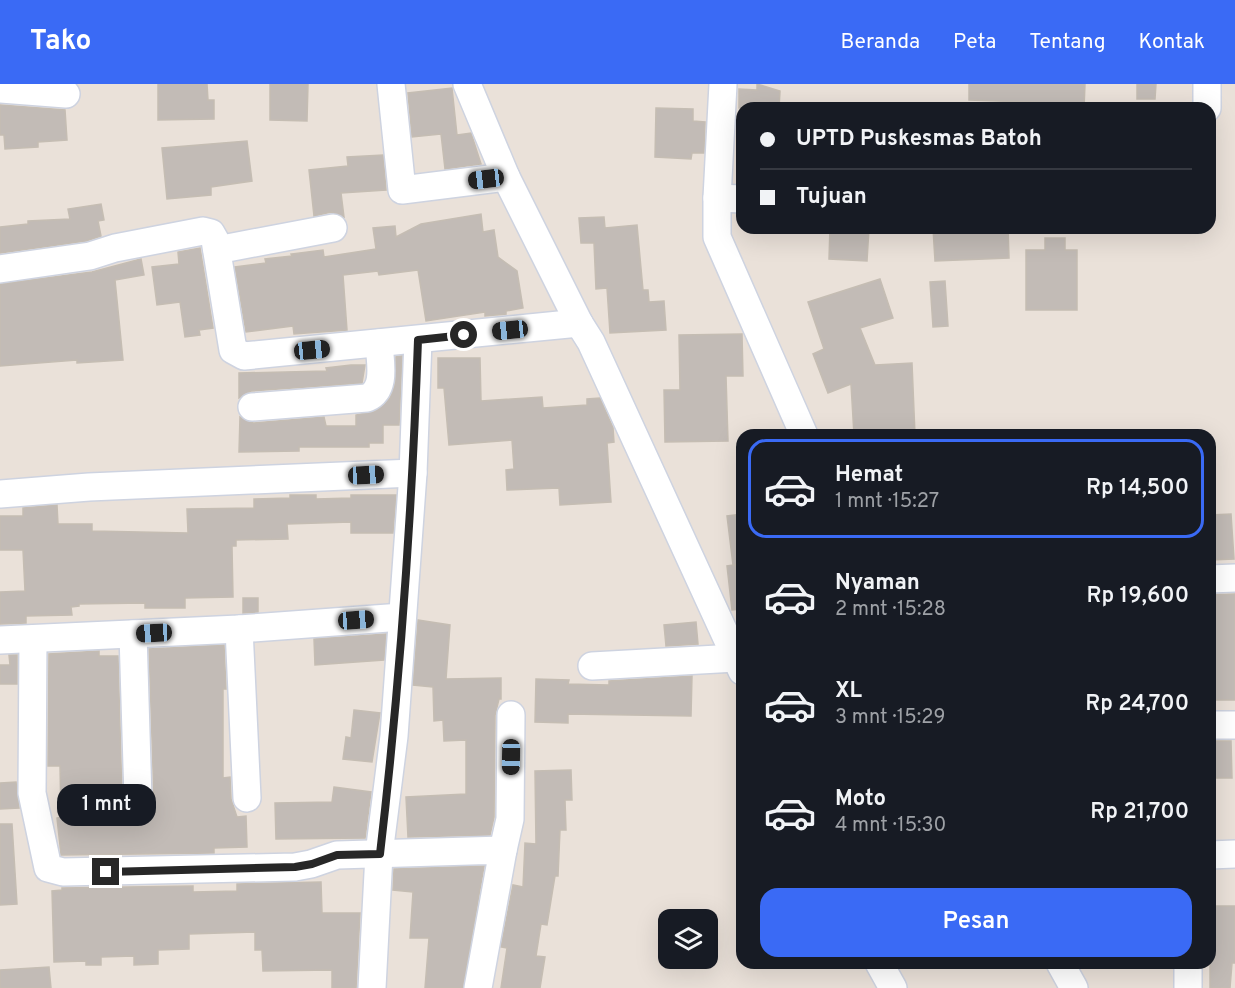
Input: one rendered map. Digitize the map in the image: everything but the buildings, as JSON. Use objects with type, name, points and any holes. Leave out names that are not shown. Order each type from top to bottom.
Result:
[{"type":"street","points":[[391,84],[402,190],[506,177]]},
{"type":"street","points":[[467,84],[506,177],[591,342],[736,655]]},
{"type":"street","points":[[723,84],[730,199],[717,237],[801,429]]},
{"type":"street","points":[[1207,84],[1207,102]]},
{"type":"street","points":[[0,89],[66,94]]},
{"type":"street","points":[[217,250],[333,228]]},
{"type":"street","points":[[0,269],[90,256],[115,248],[203,231],[211,233],[217,250],[233,350],[244,356],[579,322]]},
{"type":"street","points":[[372,988],[380,854],[394,736],[413,473],[418,340]]},
{"type":"street","points":[[252,407],[367,398],[375,395],[380,386],[380,343]]},
{"type":"street","points":[[0,494],[89,487],[413,473]]},
{"type":"street","points":[[1216,579],[1235,578]]},
{"type":"street","points":[[0,640],[239,629],[402,616]]},
{"type":"street","points":[[239,629],[247,798]]},
{"type":"street","points":[[133,634],[138,799]]},
{"type":"street","points":[[33,639],[32,793],[48,868],[55,872],[295,867],[337,855],[503,850]]},
{"type":"street","points":[[591,666],[736,664]]},
{"type":"street","points":[[478,988],[510,819],[511,715]]},
{"type":"street","points":[[1216,725],[1235,725]]},
{"type":"street","points":[[1216,855],[1235,854]]},
{"type":"street","points":[[882,969],[893,988]]},
{"type":"street","points":[[1063,969],[1074,988]]},
{"type":"street","points":[[1188,969],[1188,988]]},
{"type":"route","points":[[106,872],[295,867],[337,855],[380,854],[396,712],[413,473],[418,340],[464,335]]}]
